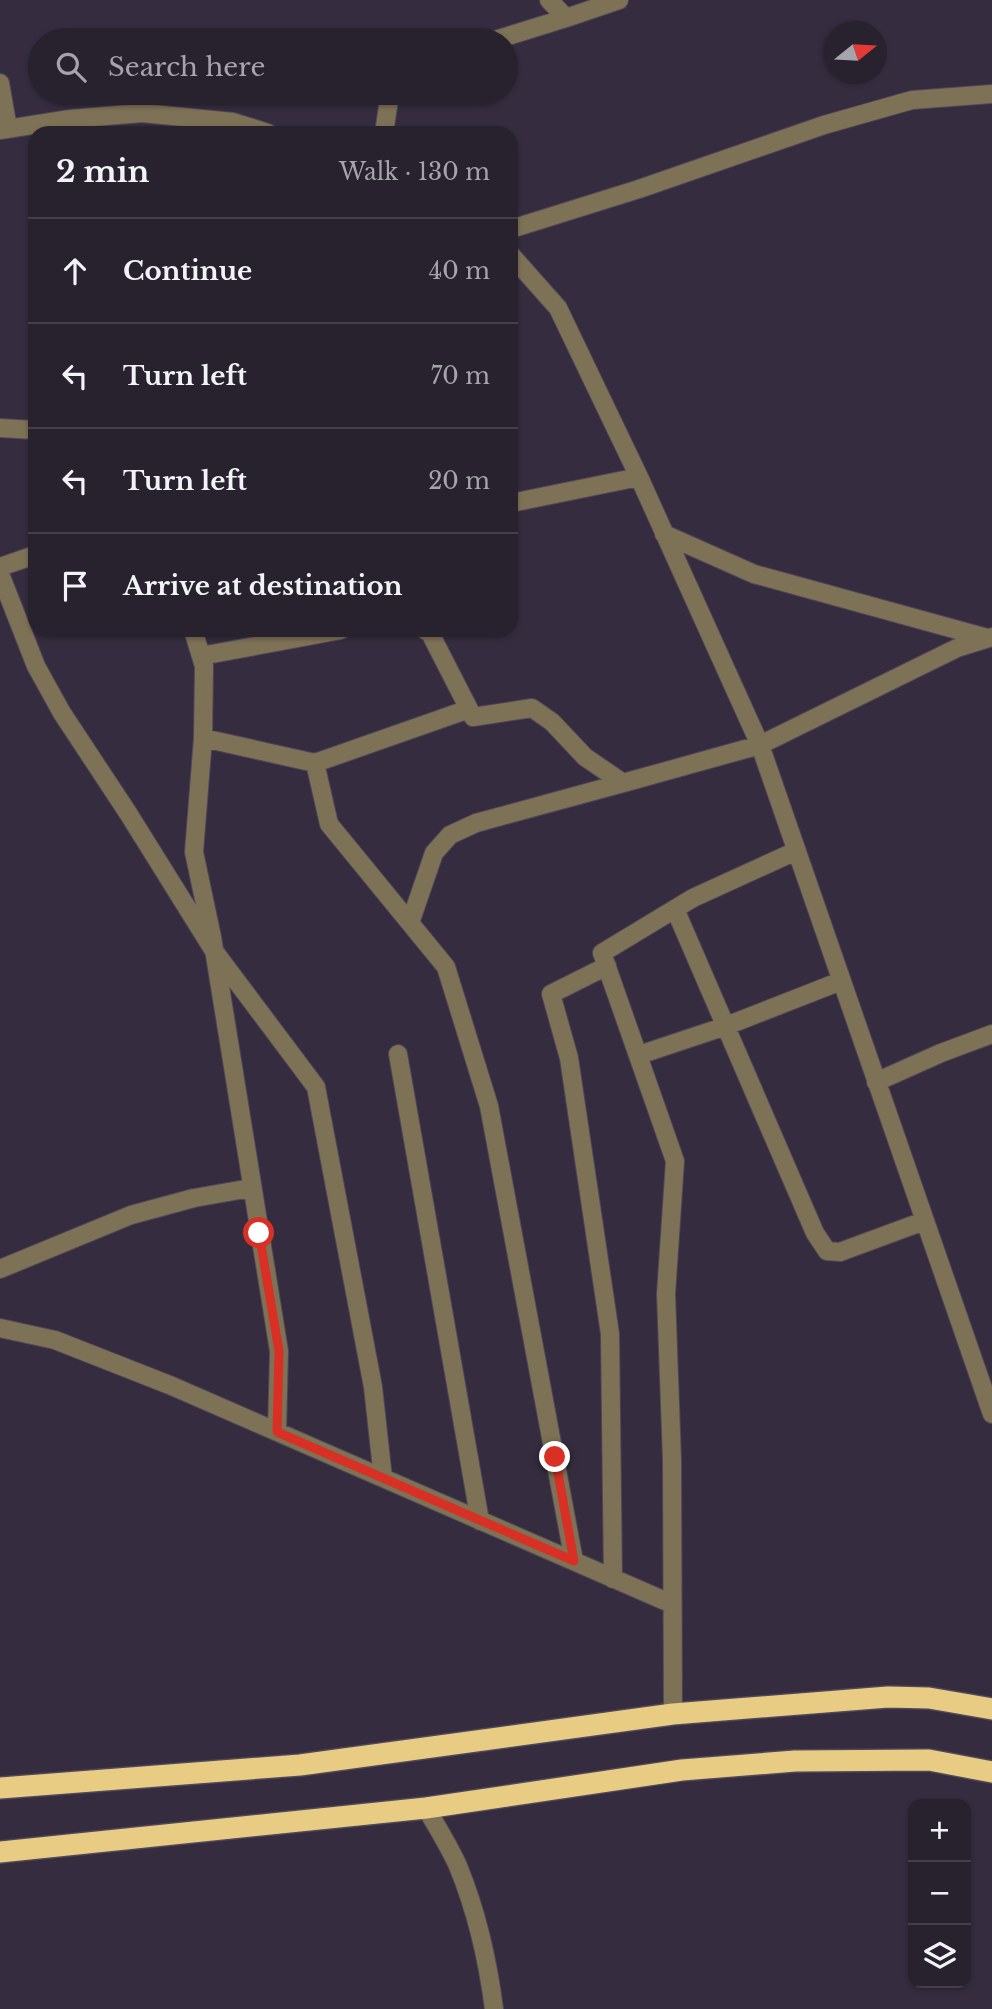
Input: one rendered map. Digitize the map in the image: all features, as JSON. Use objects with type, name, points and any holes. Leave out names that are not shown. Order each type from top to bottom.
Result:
[{"type":"highway","points":[[0,1788],[312,1764],[673,1714],[888,1697],[929,1698],[992,1709]]},
{"type":"highway","points":[[0,1852],[426,1808],[682,1770],[795,1761],[929,1760],[992,1772]]},
{"type":"street","points":[[549,0],[566,18]]},
{"type":"street","points":[[518,33],[619,0]]},
{"type":"street","points":[[0,83],[4,129],[28,128]]},
{"type":"street","points":[[518,227],[639,189],[824,125],[912,100],[992,94]]},
{"type":"street","points":[[385,126],[388,105]]},
{"type":"street","points":[[55,126],[142,113],[233,122],[246,126]]},
{"type":"street","points":[[518,263],[558,308],[639,477],[760,745],[992,1414]]},
{"type":"street","points":[[0,428],[28,430]]},
{"type":"street","points":[[518,502],[639,477]]},
{"type":"street","points":[[664,534],[754,574],[989,638]]},
{"type":"street","points":[[0,567],[28,557]]},
{"type":"street","points":[[0,574],[36,666],[62,713],[214,951],[316,1087],[373,1387],[383,1478]]},
{"type":"street","points":[[195,637],[204,666],[204,738],[194,852],[214,951],[279,1351],[277,1432]]},
{"type":"street","points":[[201,656],[303,637]]},
{"type":"street","points":[[432,637],[473,717],[531,708],[552,722],[585,757],[623,783]]},
{"type":"street","points":[[410,923],[434,853],[450,835],[476,823],[760,745],[957,648],[989,638]]},
{"type":"street","points":[[204,738],[315,763],[469,709]]},
{"type":"street","points":[[315,763],[329,824],[446,967],[489,1105],[574,1561]]},
{"type":"street","points":[[673,1714],[672,1460],[666,1294],[675,1161],[602,953],[693,898],[796,851]]},
{"type":"street","points":[[675,909],[815,1233],[827,1251],[840,1252],[924,1221]]},
{"type":"street","points":[[607,966],[551,994],[569,1058],[610,1335],[613,1578]]},
{"type":"street","points":[[639,1055],[726,1026],[841,981]]},
{"type":"street","points":[[876,1082],[992,1034]]},
{"type":"street","points":[[398,1054],[480,1521]]},
{"type":"street","points":[[0,1269],[131,1215],[194,1198],[251,1188]]},
{"type":"street","points":[[0,1328],[55,1340],[172,1386],[672,1604]]},
{"type":"street","points":[[426,1808],[458,1866],[491,1982],[494,2009]]},
{"type":"route","points":[[259,1233],[279,1351],[277,1432],[574,1561],[555,1457]]}]
